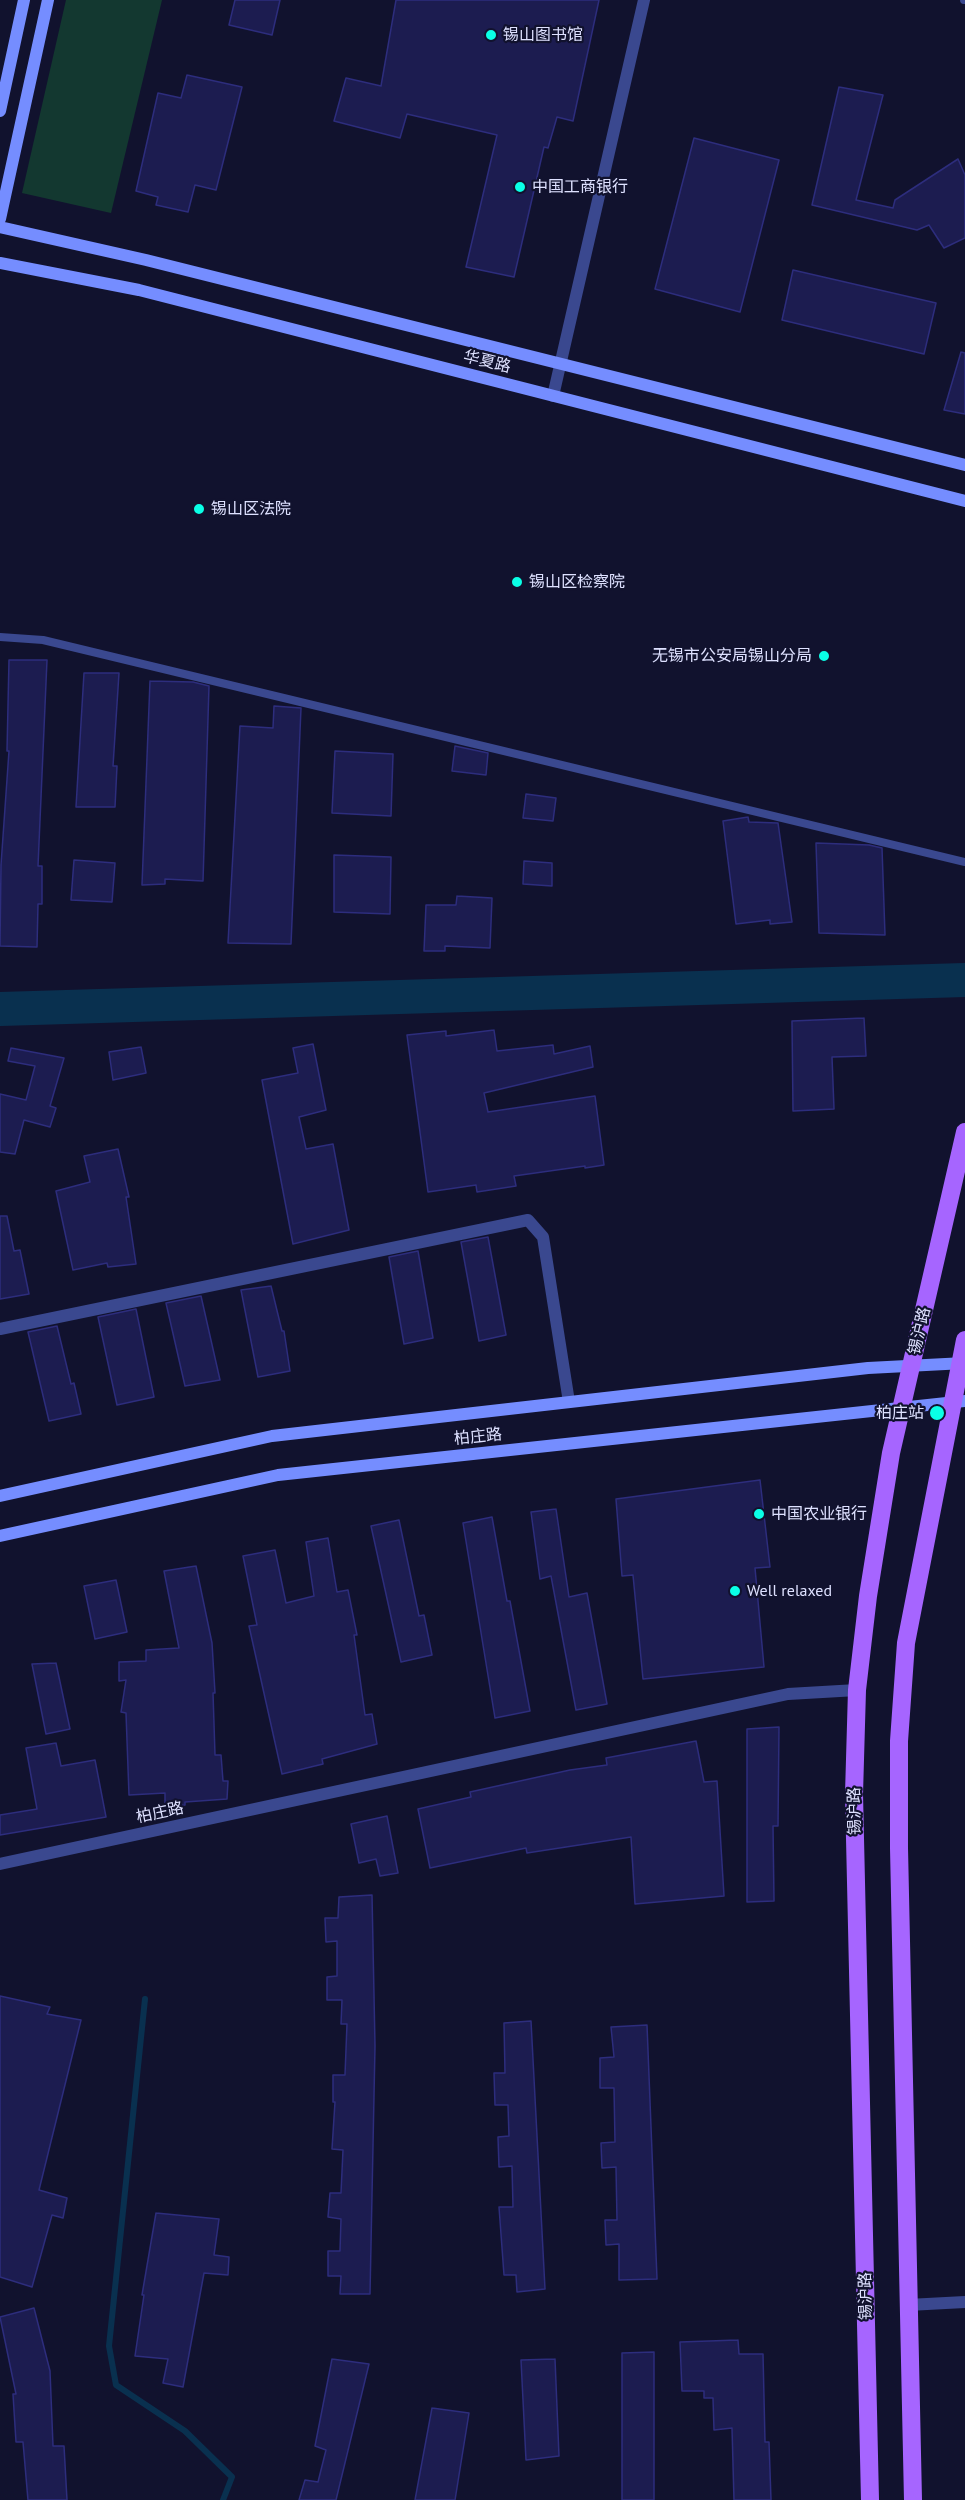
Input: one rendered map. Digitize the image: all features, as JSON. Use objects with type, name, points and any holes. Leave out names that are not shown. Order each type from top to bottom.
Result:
[{"type":"main road","name":"锡沪路","points":[[870,2500],[854,1794],[856,1690],[868,1596],[891,1453],[965,1132]]},
{"type":"main road","points":[[913,2500],[898,1848],[898,1741],[906,1643],[958,1401],[965,1340]]},
{"type":"street","points":[[0,111],[24,0]]},
{"type":"street","points":[[0,219],[48,0]]},
{"type":"street","points":[[554,396],[644,0]]},
{"type":"street","name":"华夏路","points":[[0,227],[146,260],[965,465]]},
{"type":"street","name":"华夏路","points":[[0,263],[139,290],[965,501]]},
{"type":"street","points":[[0,1329],[528,1220],[543,1237],[569,1402]]},
{"type":"street","name":"柏庄路","points":[[0,1496],[272,1436],[868,1368],[963,1364]]},
{"type":"street","name":"柏庄路","points":[[0,1536],[278,1475],[958,1401]]},
{"type":"street","name":"柏庄路","points":[[0,1864],[788,1694],[856,1690]]},
{"type":"street","points":[[908,2305],[965,2302]]},
{"type":"lane","points":[[0,637],[43,640],[965,862]]},
{"type":"green space","points":[[66,0],[162,0],[111,213],[22,193]]},
{"type":"building","points":[[235,0],[280,0],[272,35],[229,25]]},
{"type":"building","points":[[396,0],[599,0],[573,121],[557,117],[548,148],[544,147],[514,277],[466,267],[497,135],[407,114],[400,138],[334,121],[346,78],[381,86]]},
{"type":"building","points":[[187,75],[242,87],[216,190],[195,185],[188,212],[156,205],[158,197],[136,191],[158,93],[181,98]]},
{"type":"building","points":[[839,87],[883,95],[856,200],[893,208],[895,200],[958,159],[965,175],[965,238],[944,248],[929,225],[917,230],[812,205]]},
{"type":"building","points":[[694,138],[779,160],[740,312],[655,289]]},
{"type":"building","points":[[793,270],[936,303],[924,354],[782,320]]},
{"type":"building","points":[[961,352],[965,353],[965,414],[944,410]]},
{"type":"building","points":[[9,660],[47,660],[38,866],[42,866],[42,904],[38,904],[37,947],[0,946],[1,865],[9,751],[7,751]]},
{"type":"building","points":[[84,673],[119,673],[113,766],[117,766],[115,807],[76,807]]},
{"type":"building","points":[[150,681],[193,682],[209,686],[203,881],[165,879],[165,884],[142,885]]},
{"type":"building","points":[[274,706],[301,708],[291,944],[228,943],[240,726],[273,728]]},
{"type":"building","points":[[455,746],[488,753],[486,775],[452,771]]},
{"type":"building","points":[[335,751],[393,754],[391,816],[332,813]]},
{"type":"building","points":[[526,794],[556,798],[553,821],[523,818]]},
{"type":"building","points":[[748,817],[749,822],[778,823],[792,922],[770,924],[770,920],[736,924],[723,821]]},
{"type":"building","points":[[816,843],[869,845],[882,848],[885,935],[819,933]]},
{"type":"building","points":[[334,855],[391,857],[390,914],[334,912]]},
{"type":"building","points":[[74,860],[115,863],[112,902],[71,900]]},
{"type":"building","points":[[524,861],[552,863],[552,886],[523,884]]},
{"type":"building","points":[[457,896],[492,898],[490,948],[445,946],[445,951],[424,951],[426,905],[456,905]]},
{"type":"building","points":[[864,1018],[866,1056],[832,1057],[834,1109],[793,1111],[792,1021]]},
{"type":"building","points":[[494,1030],[497,1051],[553,1045],[554,1054],[590,1046],[593,1067],[484,1093],[488,1112],[595,1096],[604,1165],[514,1176],[516,1186],[477,1192],[476,1185],[428,1192],[407,1035],[446,1031],[446,1036]]},
{"type":"building","points":[[313,1044],[326,1110],[299,1117],[306,1149],[333,1144],[349,1230],[293,1244],[262,1080],[298,1073],[293,1048]]},
{"type":"building","points":[[141,1047],[146,1073],[113,1080],[109,1052]]},
{"type":"building","points":[[11,1048],[64,1058],[50,1106],[56,1108],[50,1127],[24,1120],[15,1154],[0,1152],[0,1094],[26,1100],[35,1066],[8,1061]]},
{"type":"building","points":[[118,1149],[129,1197],[126,1197],[136,1264],[108,1267],[107,1263],[73,1270],[56,1191],[90,1182],[84,1156]]},
{"type":"building","points":[[0,1216],[7,1216],[14,1251],[20,1250],[29,1294],[0,1299]]},
{"type":"building","points":[[488,1237],[506,1335],[479,1341],[461,1242]]},
{"type":"building","points":[[418,1251],[433,1338],[404,1344],[389,1257]]},
{"type":"building","points":[[271,1286],[282,1331],[284,1331],[290,1371],[258,1377],[241,1290]]},
{"type":"building","points":[[201,1296],[220,1380],[185,1386],[166,1303]]},
{"type":"building","points":[[136,1309],[154,1397],[117,1405],[98,1317]]},
{"type":"building","points":[[57,1326],[81,1414],[49,1421],[28,1332]]},
{"type":"building","points":[[760,1480],[770,1567],[755,1568],[764,1667],[643,1679],[633,1575],[622,1576],[616,1499]]},
{"type":"building","points":[[556,1509],[569,1597],[587,1593],[607,1704],[576,1710],[551,1576],[540,1579],[531,1512]]},
{"type":"building","points":[[492,1517],[530,1711],[495,1718],[463,1523]]},
{"type":"building","points":[[399,1520],[419,1616],[424,1615],[432,1655],[401,1662],[371,1526]]},
{"type":"building","points":[[328,1538],[337,1592],[348,1590],[357,1635],[354,1635],[365,1715],[372,1714],[377,1744],[322,1759],[323,1764],[282,1774],[249,1626],[257,1625],[243,1556],[275,1550],[286,1603],[314,1596],[306,1542]]},
{"type":"building","points":[[196,1566],[212,1643],[215,1755],[221,1755],[223,1781],[228,1781],[227,1799],[165,1806],[165,1793],[129,1795],[126,1713],[121,1712],[126,1680],[119,1681],[119,1662],[146,1661],[146,1650],[179,1648],[164,1571]]},
{"type":"building","points":[[116,1580],[127,1632],[95,1639],[84,1586]]},
{"type":"building","points":[[56,1663],[70,1729],[46,1734],[32,1664]]},
{"type":"building","points":[[779,1727],[778,1826],[773,1826],[774,1901],[747,1902],[747,1729]]},
{"type":"building","points":[[696,1741],[704,1782],[717,1781],[724,1896],[635,1904],[631,1837],[527,1853],[526,1848],[430,1868],[418,1809],[471,1797],[470,1792],[570,1770],[607,1765],[606,1758]]},
{"type":"building","points":[[56,1743],[61,1766],[95,1760],[106,1817],[0,1835],[0,1815],[37,1809],[26,1748]]},
{"type":"building","points":[[387,1816],[398,1873],[380,1876],[376,1859],[359,1863],[351,1824]]},
{"type":"building","points":[[372,1895],[375,2046],[370,2294],[340,2294],[341,2276],[328,2276],[328,2251],[340,2251],[341,2219],[328,2217],[330,2193],[341,2193],[343,2150],[332,2149],[335,2102],[333,2102],[333,2075],[345,2075],[347,2024],[341,2024],[342,2000],[327,2000],[327,1977],[337,1976],[337,1941],[326,1942],[325,1918],[338,1918],[339,1897]]},
{"type":"building","points":[[0,1996],[50,2007],[47,2014],[81,2020],[39,2190],[67,2198],[63,2218],[52,2215],[32,2287],[0,2277]]},
{"type":"building","points":[[531,2021],[545,2289],[517,2292],[516,2275],[504,2275],[499,2207],[513,2207],[512,2166],[499,2167],[498,2137],[509,2136],[508,2105],[495,2105],[494,2073],[505,2073],[504,2023]]},
{"type":"building","points":[[647,2025],[657,2279],[619,2280],[619,2244],[606,2245],[605,2220],[617,2220],[616,2167],[602,2168],[601,2143],[615,2142],[614,2088],[600,2088],[600,2058],[614,2057],[611,2027]]},
{"type":"building","points":[[156,2213],[219,2219],[214,2255],[229,2257],[228,2275],[204,2273],[183,2387],[163,2383],[168,2359],[135,2356],[144,2295],[142,2295]]},
{"type":"building","points":[[34,2308],[50,2371],[53,2446],[64,2446],[67,2500],[28,2500],[23,2442],[16,2442],[13,2394],[16,2394],[0,2317]]},
{"type":"building","points":[[738,2340],[739,2354],[763,2354],[765,2442],[769,2442],[771,2500],[734,2500],[732,2428],[714,2430],[713,2398],[704,2398],[704,2391],[682,2391],[680,2342]]},
{"type":"building","points":[[654,2352],[654,2500],[622,2500],[622,2353]]},
{"type":"building","points":[[332,2359],[369,2364],[336,2500],[299,2500],[305,2480],[318,2482],[326,2450],[315,2446]]},
{"type":"building","points":[[555,2359],[559,2456],[526,2460],[521,2360]]},
{"type":"building","points":[[432,2408],[469,2413],[455,2500],[415,2500]]},
{"type":"waterway","points":[[0,1009],[965,980]]},
{"type":"waterway","points":[[145,1999],[109,2346],[116,2385],[185,2431],[232,2477],[223,2500]]},
{"type":"place","name":"锡山图书馆","points":[[491,35]]},
{"type":"place","name":"中国工商银行","points":[[520,187]]},
{"type":"place","name":"锡山区法院","points":[[199,509]]},
{"type":"place","name":"锡山区检察院","points":[[517,582]]},
{"type":"place","name":"无锡市公安局锡山分局","points":[[824,656]]},
{"type":"place","name":"柏庄站","points":[[937,1413]]},
{"type":"place","name":"中国农业银行","points":[[759,1514]]},
{"type":"place","name":"Well relaxed","points":[[735,1591]]}]
